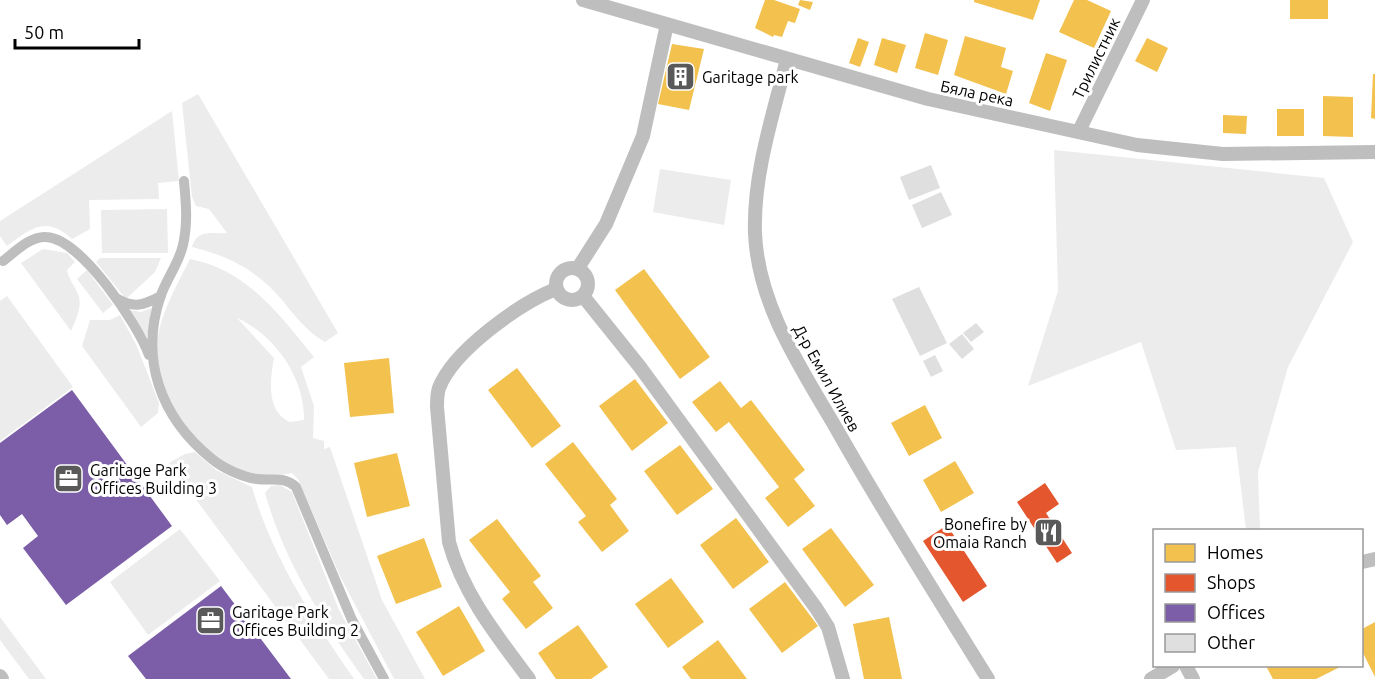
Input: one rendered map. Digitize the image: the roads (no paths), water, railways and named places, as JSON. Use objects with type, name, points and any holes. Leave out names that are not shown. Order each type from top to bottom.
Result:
[{"type":"street","name":"Бяла река","points":[[583,0],[928,99],[1137,145],[1223,154],[1375,152]]},
{"type":"street","name":"Трилистник","points":[[1079,131],[1143,0]]},
{"type":"street","points":[[578,268],[606,224],[643,136],[667,24]]},
{"type":"street","name":"Д-р Емил Илиев","points":[[787,59],[772,118],[757,201],[755,232],[759,268],[770,306],[786,341],[895,530],[988,679]]},
{"type":"street","points":[[151,361],[161,296],[183,245],[187,210],[184,181]]},
{"type":"street","points":[[3,261],[32,240],[54,238],[73,248],[114,297],[146,346],[161,393],[188,436],[212,459],[255,479],[282,479],[296,487],[352,620],[384,679]]},
{"type":"street","points":[[572,267],[578,268],[584,272],[588,284],[583,296],[571,300],[565,299],[556,290],[556,277],[560,272],[572,267]]},
{"type":"street","points":[[529,679],[484,617],[454,559],[449,542],[437,407],[439,388],[458,358],[525,303],[556,290]]},
{"type":"street","points":[[114,297],[126,304],[137,306],[161,296]]},
{"type":"street","points":[[583,296],[640,367],[816,608],[828,627],[843,679]]},
{"type":"street","points":[[1151,679],[1170,671]]},
{"type":"place","name":"Garitage park","points":[[681,77]]},
{"type":"place","name":"Garitage Park Offices Building 3","points":[[69,479]]},
{"type":"place","name":"Bonefire by Omaia Ranch","points":[[1048,533]]},
{"type":"place","name":"Garitage Park Offices Building 2","points":[[211,621]]}]
